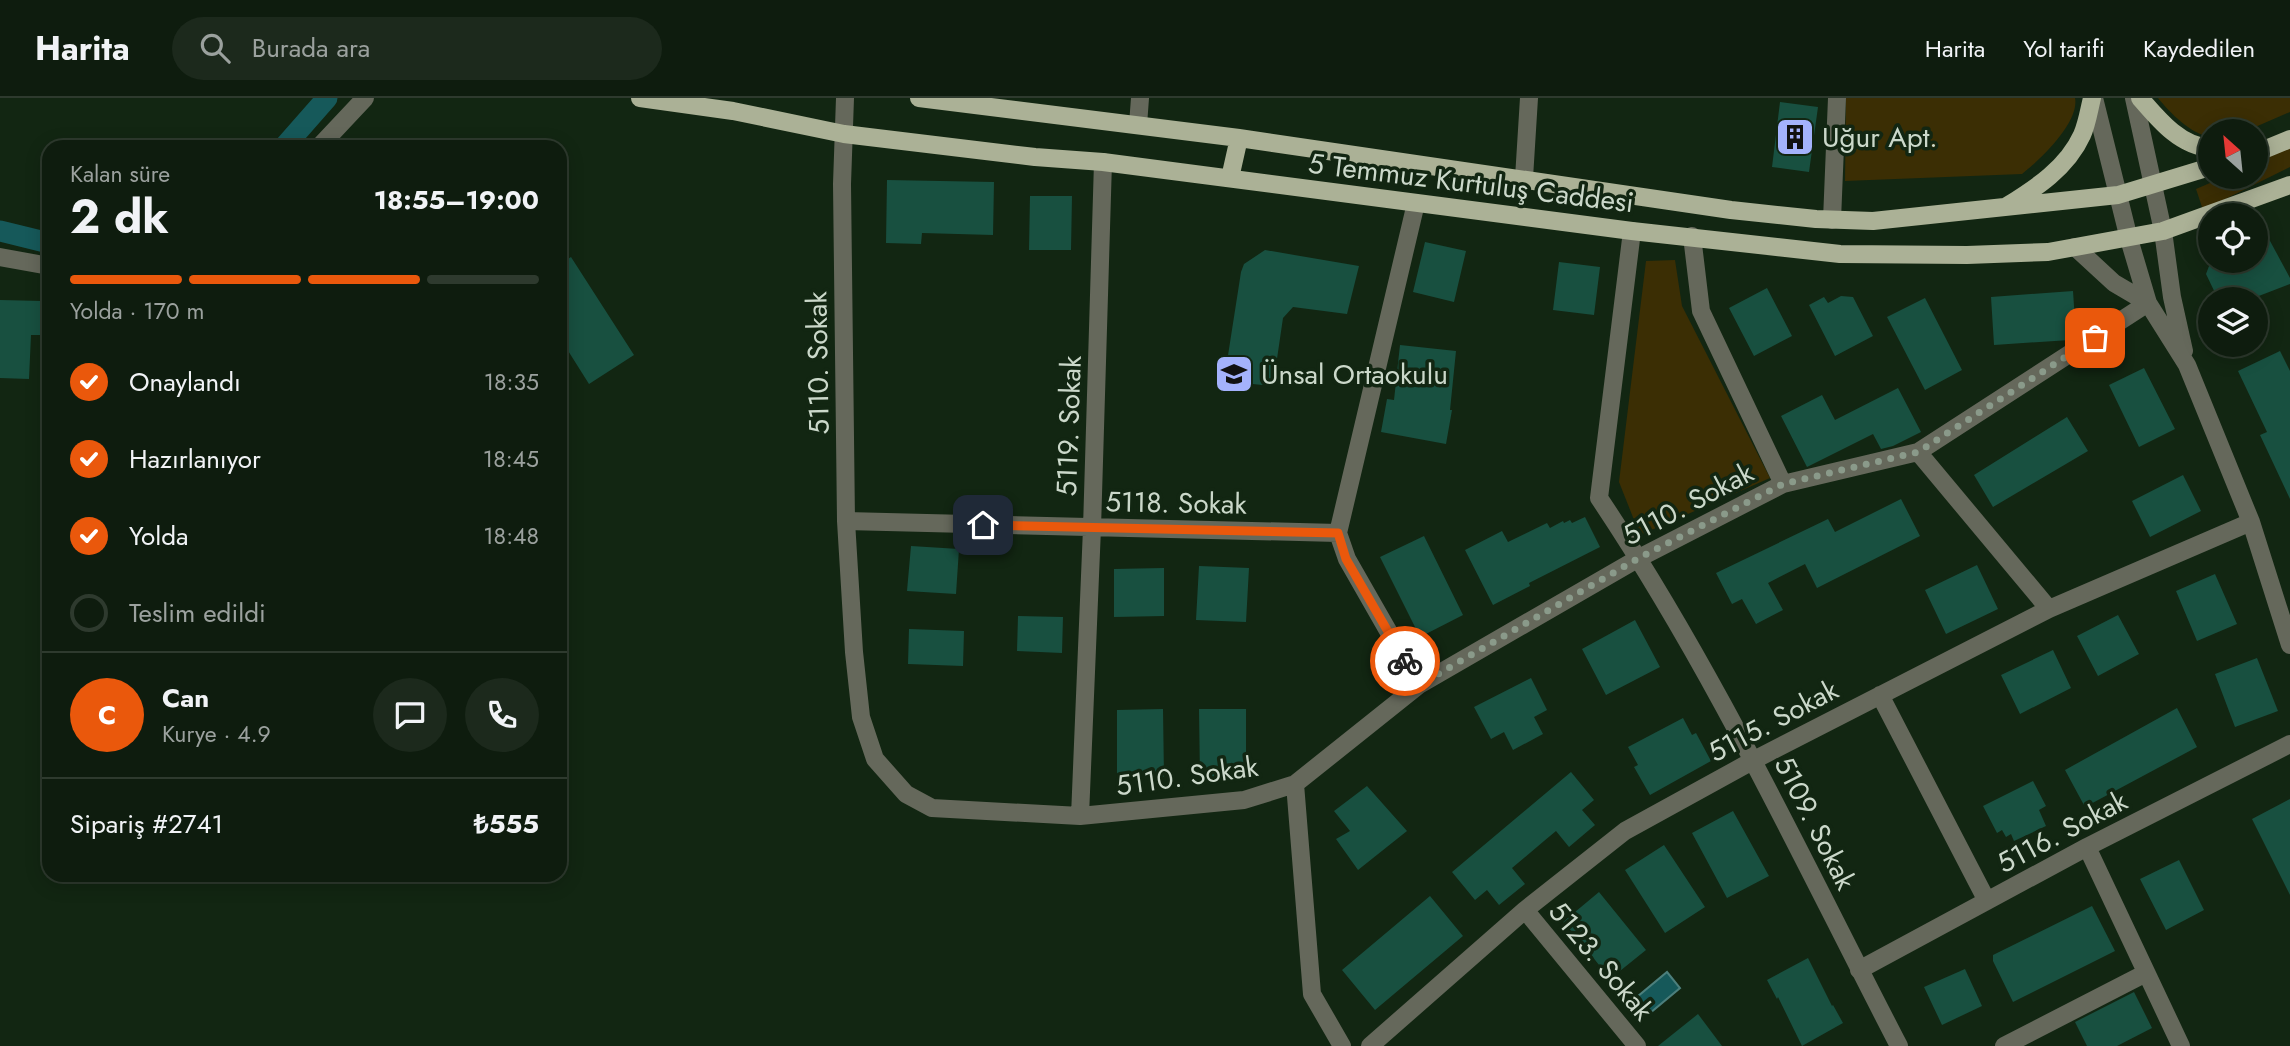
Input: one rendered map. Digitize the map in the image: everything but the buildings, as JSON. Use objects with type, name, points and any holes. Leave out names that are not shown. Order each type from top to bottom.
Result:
[{"type":"main road","name":"5 Temmuz Kurtuluş Caddesi","points":[[640,98],[733,111],[844,134],[1035,157],[1103,162],[1632,231],[1840,254],[1967,256],[2048,252],[2163,231],[2290,185]]},
{"type":"main road","name":"5 Temmuz Kurtuluş Caddesi","points":[[919,98],[1239,138],[1731,210],[1832,220],[1873,221],[2118,195],[2198,171]]},
{"type":"main road","points":[[2004,208],[2039,186],[2060,166],[2082,135],[2093,98]]},
{"type":"main road","points":[[2140,98],[2165,127],[2198,147]]},
{"type":"main road","points":[[1230,178],[1239,138]]},
{"type":"main road","points":[[2268,148],[2290,139]]},
{"type":"street","points":[[326,140],[365,98]]},
{"type":"street","name":"5110. Sokak","points":[[845,98],[842,184],[846,521],[861,717],[875,759],[906,794],[932,808],[1080,816],[1244,800],[1295,785],[1419,685],[1639,558],[1783,484],[1918,452],[2144,306]]},
{"type":"street","points":[[1138,125],[1140,98]]},
{"type":"street","points":[[1524,178],[1529,98]]},
{"type":"street","points":[[1832,220],[1837,98]]},
{"type":"street","points":[[2093,98],[2144,306]]},
{"type":"street","points":[[2134,98],[2163,231],[2172,297],[2187,365],[2251,522],[2290,645]]},
{"type":"street","name":"5119. Sokak","points":[[1080,816],[1093,528],[1103,162]]},
{"type":"street","points":[[1416,203],[1338,533],[1346,559],[1419,685]]},
{"type":"street","name":"5109. Sokak","points":[[1632,231],[1599,498],[1639,558],[1754,760],[1899,1046]]},
{"type":"street","points":[[1692,236],[1701,312],[1783,484]]},
{"type":"street","points":[[2075,247],[2144,306],[2187,365]]},
{"type":"street","points":[[0,257],[42,265]]},
{"type":"street","points":[[1918,452],[2049,609]]},
{"type":"street","name":"5118. Sokak","points":[[846,521],[1338,533]]},
{"type":"street","name":"5115. Sokak","points":[[1370,1046],[1525,910],[1625,831],[1754,760],[2049,609],[2251,522]]},
{"type":"street","points":[[1880,695],[1987,901]]},
{"type":"street","name":"5116. Sokak","points":[[1859,970],[2087,847],[2290,744]]},
{"type":"street","points":[[1295,785],[1312,994],[1342,1046]]},
{"type":"street","points":[[2087,847],[2181,1046]]},
{"type":"street","name":"5123. Sokak","points":[[1525,910],[1637,1046]]},
{"type":"street","points":[[2004,1046],[2038,1038],[2146,973]]},
{"type":"shaded area","points":[[1846,98],[2075,98],[2075,108],[2057,140],[2022,174],[1845,181]]},
{"type":"shaded area","points":[[2158,98],[2290,98],[2290,112],[2268,122],[2268,119],[2198,119],[2198,132],[2175,116]]},
{"type":"shaded area","points":[[2290,147],[2290,167],[2268,178],[2268,157]]},
{"type":"shaded area","points":[[2196,189],[2245,189],[2217,203],[2201,203]]},
{"type":"shaded area","points":[[1675,260],[1682,306],[1770,478],[1640,535],[1619,482],[1646,261]]},
{"type":"water","points":[[1667,972],[1680,988],[1650,1013],[1637,997]]},
{"type":"waterway","points":[[290,140],[327,98]]},
{"type":"waterway","points":[[0,231],[42,241]]},
{"type":"way so far","points":[[1405,661],[1419,685],[1639,558],[1783,484],[1918,452],[2095,338]]},
{"type":"place","name":"Uğur Apt.","points":[[1795,137]]},
{"type":"place","name":"Ünsal Ortaokulu","points":[[1234,374]]},
{"type":"route","points":[[983,525],[1338,533],[1346,559],[1405,661]]}]
